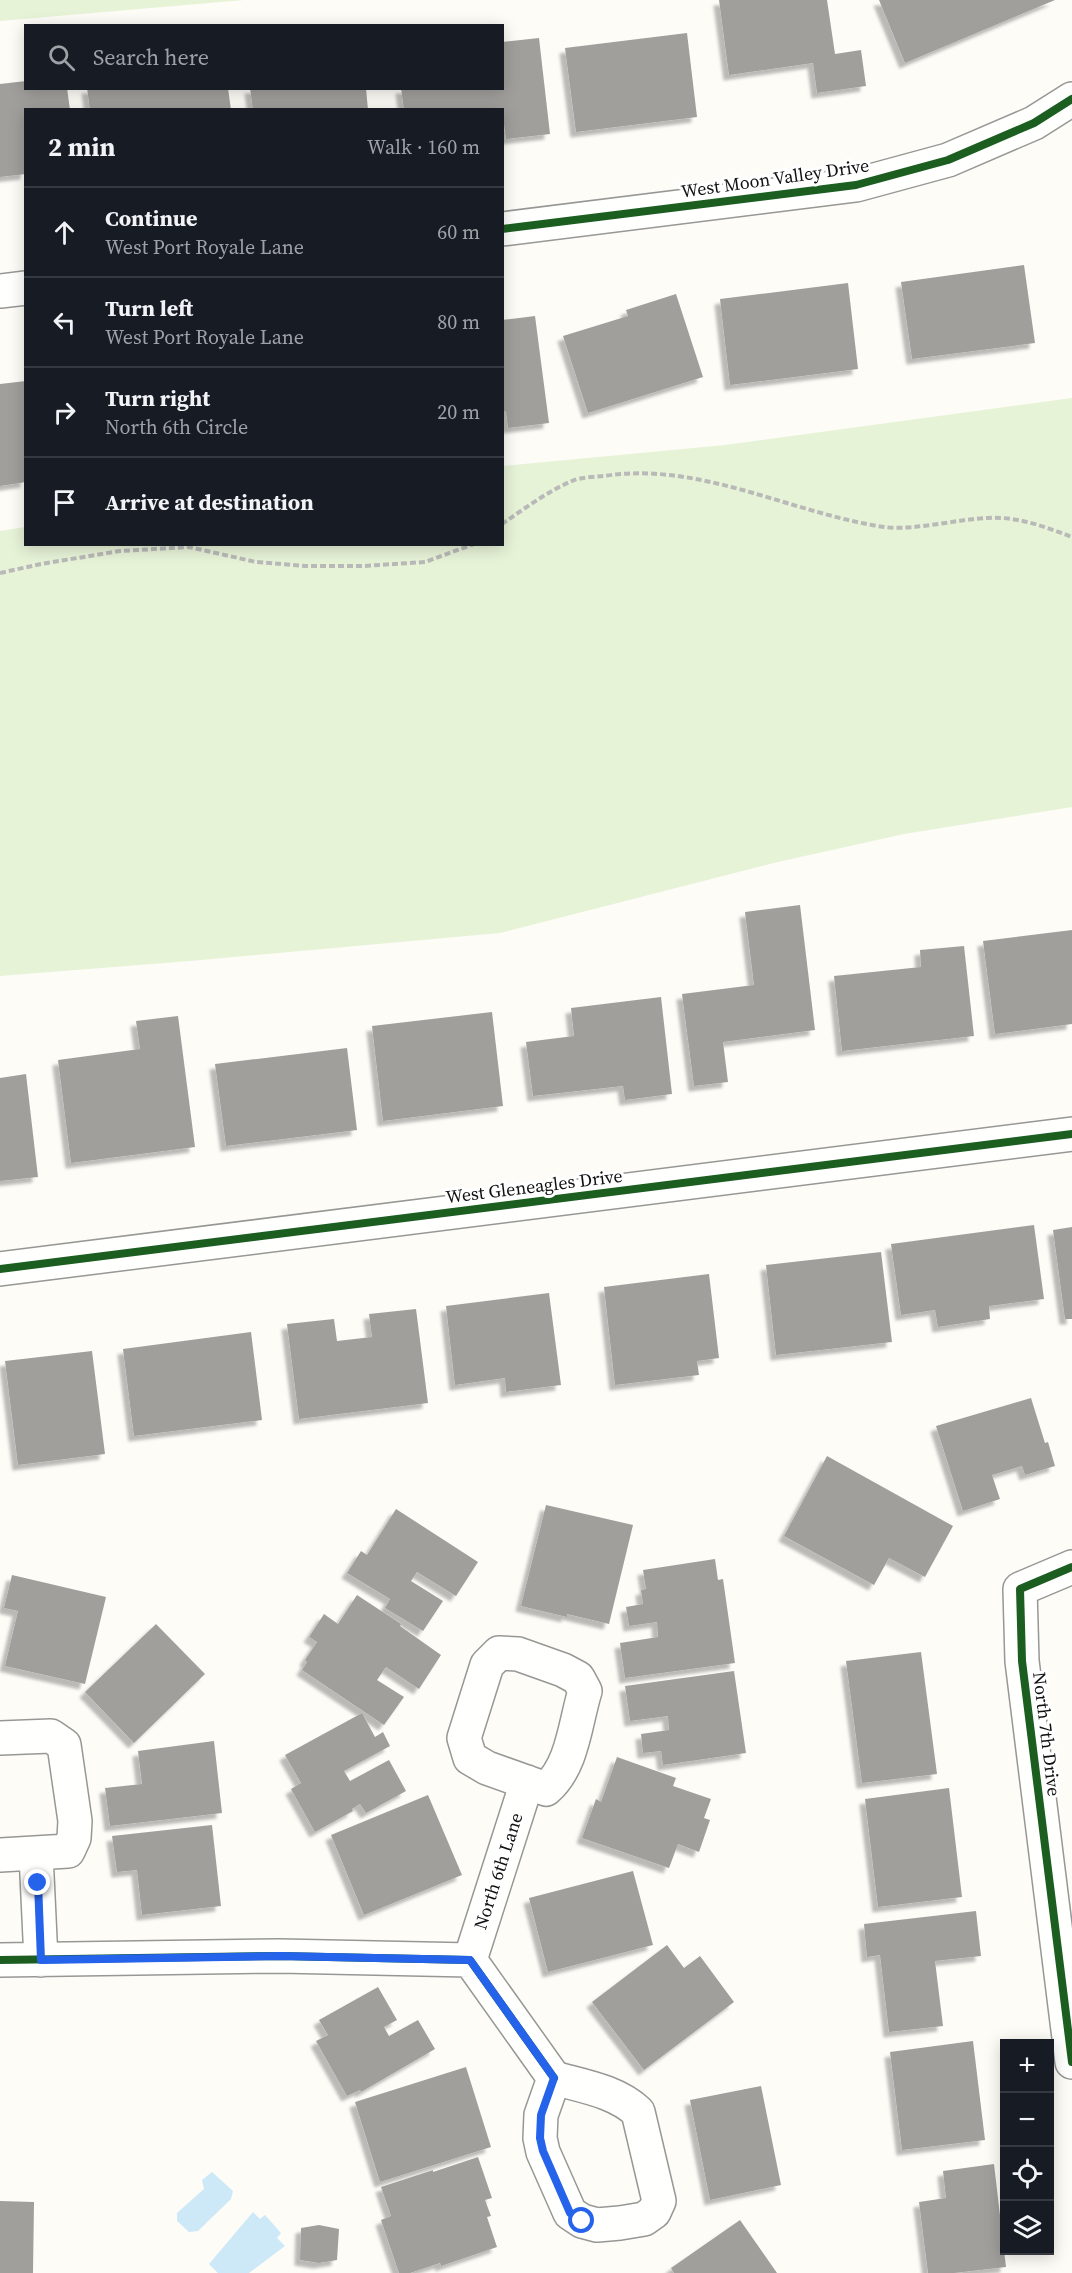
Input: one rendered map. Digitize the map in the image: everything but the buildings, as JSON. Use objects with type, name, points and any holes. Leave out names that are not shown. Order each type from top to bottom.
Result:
[{"type":"street","name":"West Moon Valley Drive","points":[[504,229],[855,185],[948,160],[1034,123],[1072,99]]},
{"type":"street","points":[[0,291],[24,288]]},
{"type":"street","name":"West Gleneagles Drive","points":[[0,1269],[1072,1134]]},
{"type":"street","name":"North 7th Drive","points":[[1072,1567],[1020,1589],[1022,1660],[1072,2062]]},
{"type":"street","points":[[0,1737],[51,1736],[64,1745],[75,1821],[74,1838],[68,1851],[0,1855]]},
{"type":"street","name":"North 6th Lane","points":[[470,1960],[526,1782]]},
{"type":"street","points":[[36,1854],[41,1960]]},
{"type":"street","points":[[0,1960],[280,1956],[470,1960],[554,2078],[615,2096],[630,2104],[638,2112],[658,2201],[654,2212],[644,2219],[597,2225],[582,2221],[570,2213],[543,2151],[540,2138],[541,2115],[554,2078]]},
{"type":"path","points":[[504,523],[573,481],[626,472],[684,476],[750,492],[823,514],[886,528],[990,518],[1037,524],[1072,537]]},
{"type":"path","points":[[0,573],[120,550],[189,547],[256,562],[305,566],[364,566],[425,562],[469,546]]},
{"type":"green space","points":[[0,0],[244,0],[0,21]]},
{"type":"green space","points":[[1072,398],[1072,807],[904,834],[778,862],[500,933],[0,976],[0,531],[24,527],[24,546],[504,546],[504,466],[725,445]]},
{"type":"water","points":[[212,2172],[233,2191],[231,2199],[198,2231],[189,2232],[177,2221],[177,2213],[204,2189],[202,2180]]},
{"type":"water","points":[[253,2212],[260,2219],[265,2215],[281,2233],[277,2238],[285,2246],[249,2273],[218,2273],[209,2264]]},
{"type":"cycle path","points":[[504,229],[856,185],[948,160],[1034,123],[1072,99]]},
{"type":"cycle path","points":[[0,1269],[1072,1134]]},
{"type":"cycle path","points":[[1072,1567],[1020,1589],[1022,1661],[1072,2062]]},
{"type":"cycle path","points":[[0,1960],[280,1956],[470,1960],[554,2078]]},
{"type":"route","points":[[38,1883],[41,1960],[280,1956],[470,1960],[554,2078],[541,2115],[540,2138],[543,2151],[570,2213],[582,2221]]}]
